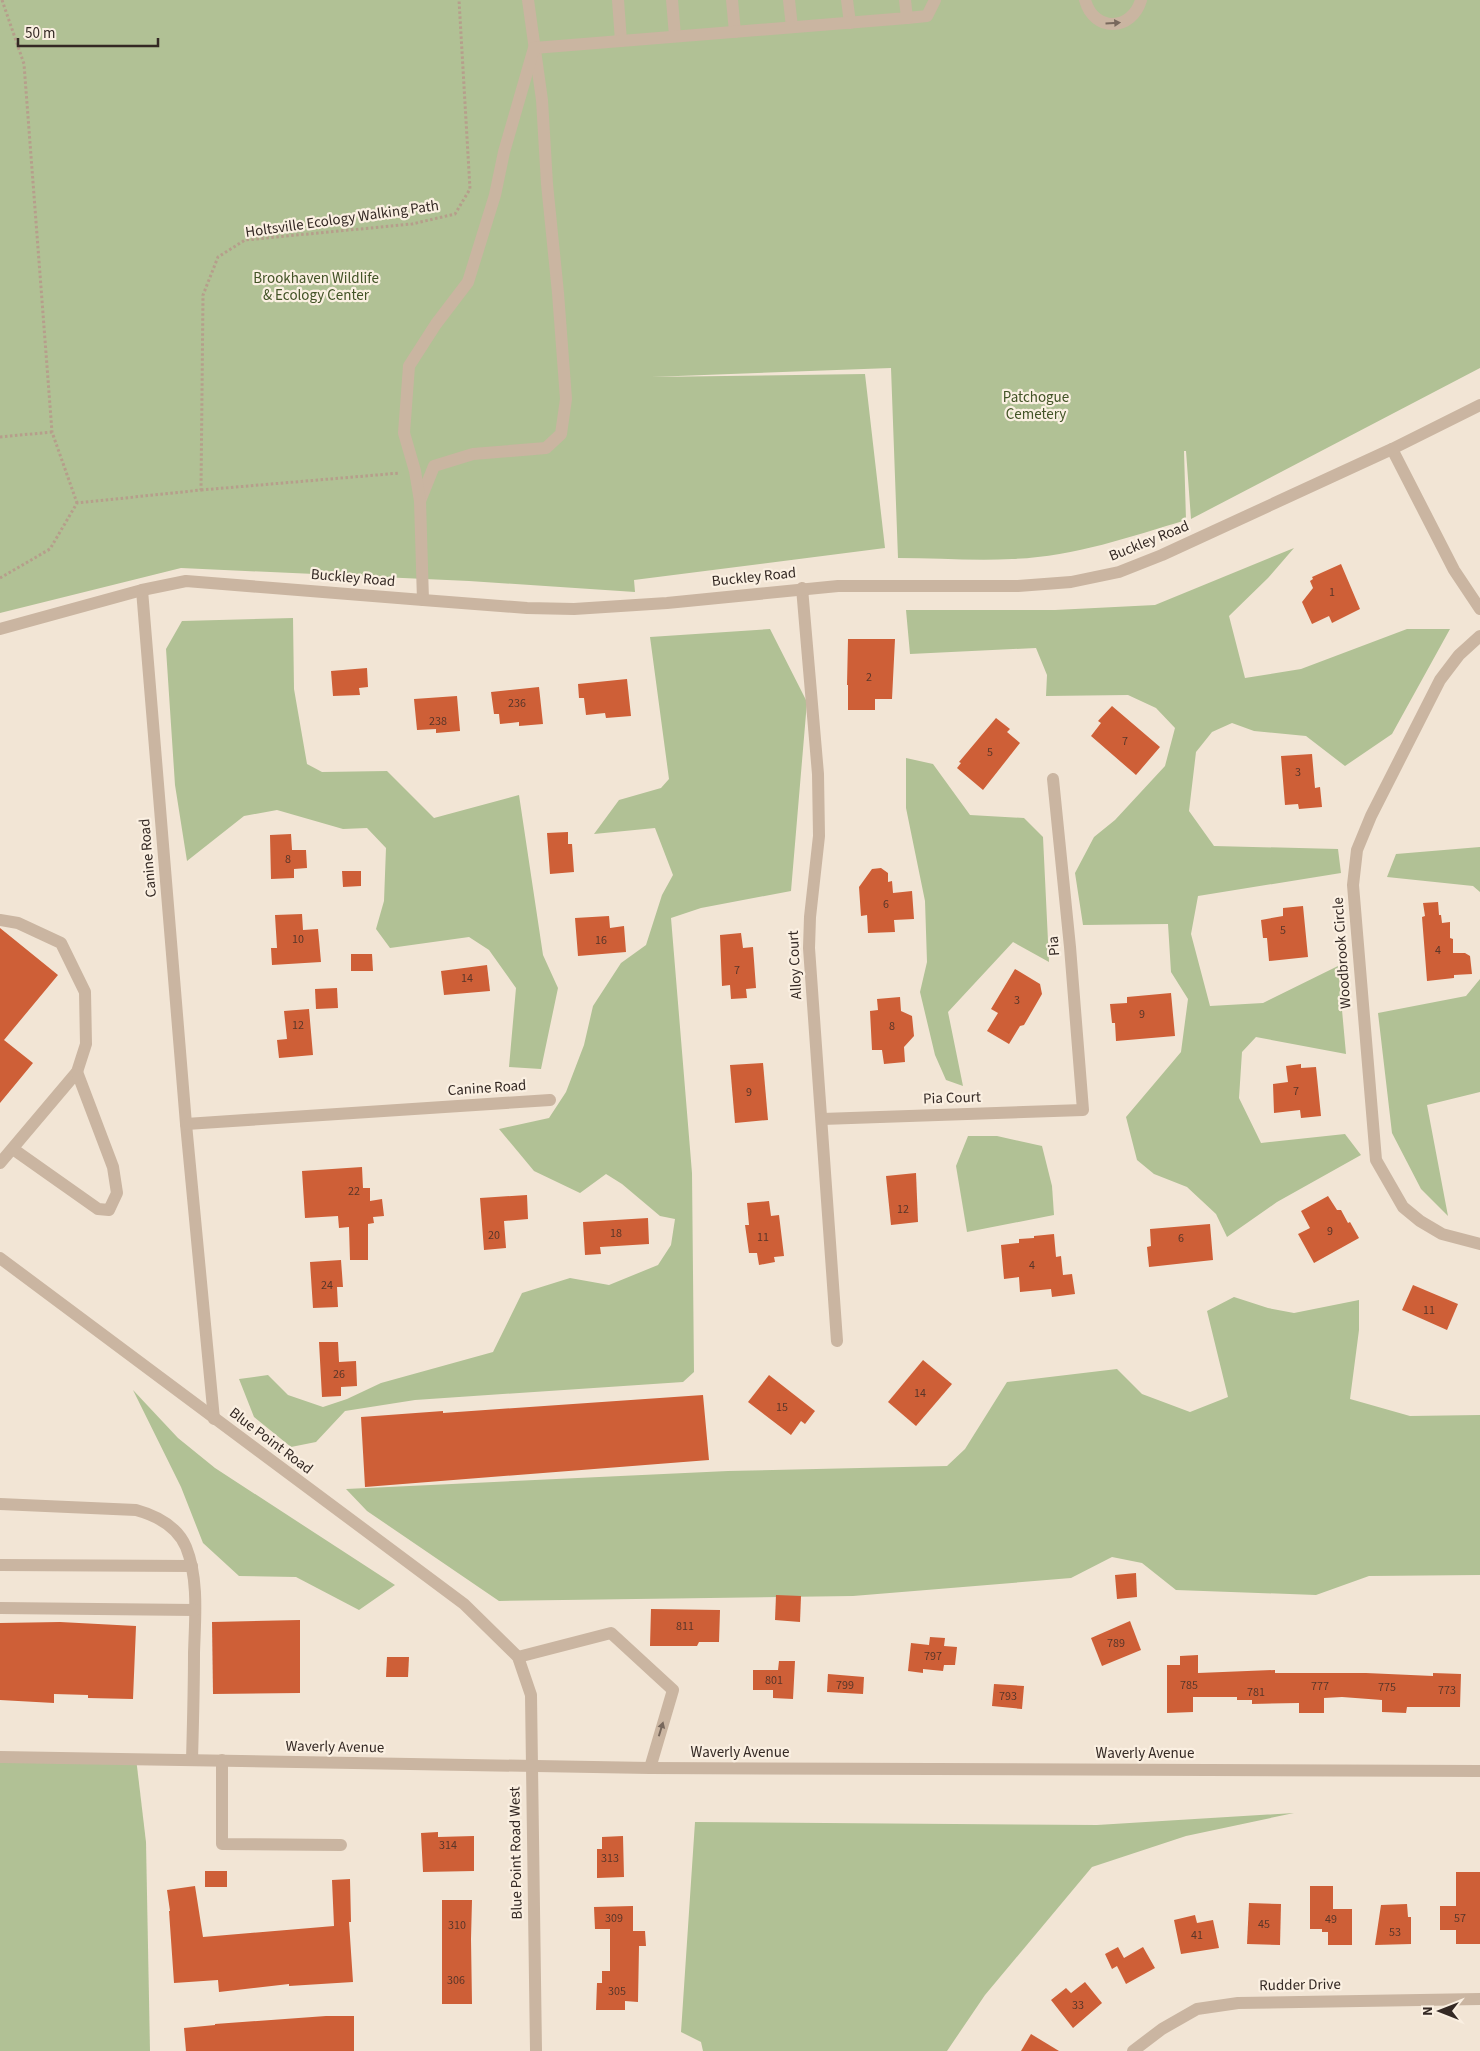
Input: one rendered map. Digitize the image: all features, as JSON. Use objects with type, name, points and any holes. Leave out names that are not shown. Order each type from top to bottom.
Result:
[{"type":"street","points":[[420,501],[434,466],[473,454],[546,448],[561,434],[566,399],[558,293],[547,184],[542,100],[528,0]]},
{"type":"street","points":[[618,0],[621,41]]},
{"type":"street","points":[[672,0],[675,36]]},
{"type":"street","points":[[732,0],[735,32]]},
{"type":"street","points":[[789,0],[792,27]]},
{"type":"street","points":[[847,0],[850,23]]},
{"type":"street","points":[[905,0],[907,18]]},
{"type":"street","points":[[534,48],[927,16],[935,0]]},
{"type":"street","points":[[1085,0],[1093,16],[1102,23],[1114,24],[1129,19],[1138,9],[1141,0]]},
{"type":"street","points":[[423,600],[420,501],[415,471],[404,432],[409,366],[436,324],[468,282],[495,195],[504,152],[534,48]]},
{"type":"street","name":"Buckley Road","points":[[0,629],[142,590],[186,580],[527,608],[574,608],[667,603],[802,588],[871,585],[1047,585],[1096,578],[1162,555],[1392,449],[1480,405]]},
{"type":"street","points":[[1392,449],[1454,570],[1480,609]]},
{"type":"street","name":"Alloy Court","points":[[802,588],[818,774],[819,836],[810,917],[809,948],[838,1341]]},
{"type":"street","name":"Canine Road","points":[[142,590],[186,1124],[214,1418]]},
{"type":"street","name":"Woodbrook Circle","points":[[1480,636],[1459,655],[1440,680],[1371,816],[1358,850],[1353,885],[1376,1160],[1403,1207],[1420,1221],[1442,1234],[1480,1244]]},
{"type":"street","name":"Pia","points":[[1052,779],[1070,947],[1082,1110]]},
{"type":"street","points":[[0,920],[18,923],[61,943],[85,992],[86,1044],[77,1072],[0,1163]]},
{"type":"street","points":[[13,1149],[98,1209],[109,1210],[118,1193],[113,1167],[77,1072]]},
{"type":"street","name":"Canine Road","points":[[186,1124],[550,1100]]},
{"type":"street","name":"Pia Court","points":[[822,1119],[1082,1110]]},
{"type":"street","name":"Blue Point Road","points":[[0,1258],[464,1604],[518,1657]]},
{"type":"street","points":[[0,1504],[136,1510],[156,1515],[173,1528],[186,1546],[192,1566],[195,1610],[192,1760]]},
{"type":"street","points":[[0,1565],[192,1566]]},
{"type":"street","points":[[0,1608],[195,1610]]},
{"type":"street","points":[[518,1657],[611,1634],[673,1690],[650,1768]]},
{"type":"street","name":"Blue Point Road West","points":[[518,1657],[531,1695],[536,2051]]},
{"type":"street","name":"Waverly Avenue","points":[[0,1757],[650,1768],[1480,1771]]},
{"type":"street","points":[[222,1760],[222,1844],[341,1845]]},
{"type":"street","name":"Rudder Drive","points":[[1133,2051],[1162,2029],[1197,2009],[1238,2002],[1480,2000]]},
{"type":"path","points":[[0,578],[50,549],[76,503],[52,432],[24,64],[2,0]]},
{"type":"path","name":"Holtsville Ecology Walking Path","points":[[201,490],[203,295],[218,257],[245,240],[412,224],[455,214],[470,189],[459,0]]},
{"type":"path","points":[[0,437],[52,432]]},
{"type":"path","points":[[76,503],[415,471]]},
{"type":"green space","name":"Brookhaven Wildlife & Ecology Center","points":[[0,0],[1480,0],[1480,368],[1191,519],[1186,451],[1184,451],[1186,520],[1079,550],[1034,557],[984,560],[898,558],[891,368],[651,377],[865,374],[885,548],[634,580],[635,592],[469,581],[181,568],[0,613]]},
{"type":"green space","points":[[1294,548],[1268,578],[1229,616],[1245,678],[1301,669],[1407,629],[1450,629],[1392,734],[1345,766],[1306,736],[1254,731],[1232,723],[1212,732],[1196,752],[1189,811],[1214,846],[1338,849],[1341,873],[1198,896],[1191,934],[1210,1006],[1263,1003],[1338,966],[1346,1054],[1256,1037],[1242,1052],[1239,1098],[1261,1143],[1345,1134],[1361,1155],[1277,1202],[1227,1237],[1216,1214],[1187,1187],[1154,1174],[1137,1160],[1126,1117],[1181,1052],[1188,999],[1171,972],[1168,924],[1083,925],[1075,873],[1094,837],[1115,820],[1165,766],[1175,728],[1156,708],[1128,695],[1046,696],[1047,675],[1036,648],[910,654],[906,610],[1055,610],[1155,605]]},
{"type":"green space","points":[[293,618],[294,689],[307,764],[322,772],[387,771],[434,818],[519,795],[543,955],[558,988],[541,1069],[509,1067],[516,988],[489,950],[469,937],[390,948],[376,929],[384,901],[386,848],[367,828],[343,829],[277,810],[244,816],[187,861],[175,785],[166,649],[182,621]]},
{"type":"green space","points":[[770,629],[807,702],[791,891],[701,908],[671,918],[692,1173],[694,1372],[683,1382],[415,1400],[345,1411],[316,1442],[291,1447],[254,1417],[239,1379],[268,1375],[288,1395],[323,1407],[347,1399],[381,1383],[493,1352],[522,1293],[570,1278],[609,1285],[658,1265],[671,1245],[675,1219],[660,1216],[622,1184],[606,1174],[580,1193],[534,1171],[499,1129],[549,1118],[566,1092],[584,1045],[593,1006],[621,963],[646,945],[662,895],[673,875],[655,828],[594,834],[619,800],[661,788],[669,779],[650,637]]},
{"type":"green space","points":[[906,758],[933,764],[970,815],[1024,818],[1043,837],[1049,962],[1013,942],[948,1012],[963,1086],[946,1080],[935,1055],[920,992],[927,962],[925,901],[906,808]]},
{"type":"green space","points":[[1480,847],[1480,892],[1473,886],[1387,877],[1396,854]]},
{"type":"green space","points":[[1480,979],[1480,1092],[1427,1105],[1448,1216],[1421,1189],[1392,1133],[1378,1013],[1466,996]]},
{"type":"green space","points":[[968,1136],[997,1136],[1042,1146],[1052,1186],[1054,1215],[967,1232],[956,1166]]},
{"type":"green space","points":[[1234,1297],[1268,1308],[1294,1313],[1359,1300],[1359,1330],[1350,1399],[1410,1416],[1480,1415],[1480,1575],[1369,1576],[1316,1595],[1176,1590],[1142,1563],[1112,1557],[1071,1578],[853,1596],[499,1601],[367,1511],[346,1489],[728,1471],[947,1466],[965,1449],[1007,1382],[1117,1369],[1142,1394],[1190,1412],[1228,1397],[1207,1311]]},
{"type":"green space","points":[[133,1390],[178,1438],[215,1468],[395,1585],[359,1610],[296,1577],[239,1576],[203,1543],[181,1487]]},
{"type":"green space","points":[[0,1757],[136,1758],[146,1842],[150,2051],[0,2051]]},
{"type":"green space","points":[[1294,1813],[1186,1836],[1092,1867],[985,1995],[947,2051],[703,2051],[701,2042],[681,2032],[695,1822],[1097,1825]]},
{"type":"building","points":[[1341,564],[1360,609],[1332,623],[1329,616],[1312,624],[1302,602],[1313,588],[1310,581],[1313,579],[1312,577]]},
{"type":"building","points":[[848,639],[895,639],[892,699],[875,699],[875,710],[848,710]]},
{"type":"building","points":[[367,668],[368,687],[359,688],[360,695],[333,696],[331,671]]},
{"type":"building","points":[[627,679],[631,716],[606,718],[605,713],[586,715],[584,698],[579,698],[578,684]]},
{"type":"building","points":[[539,687],[543,724],[519,726],[519,722],[500,724],[499,714],[494,714],[491,692]]},
{"type":"building","points":[[457,696],[460,731],[436,733],[436,729],[417,730],[414,699]]},
{"type":"building","points":[[1112,706],[1160,747],[1136,775],[1091,736],[1101,723],[1098,721]]},
{"type":"building","points":[[996,718],[1010,729],[1007,732],[1020,743],[983,790],[957,768],[961,763],[959,762]]},
{"type":"building","points":[[1312,754],[1315,788],[1320,787],[1322,807],[1299,809],[1298,804],[1285,805],[1281,756]]},
{"type":"building","points":[[568,832],[568,844],[572,844],[574,872],[550,874],[547,833]]},
{"type":"building","points":[[291,834],[292,850],[306,850],[307,868],[294,869],[294,878],[271,879],[270,835]]},
{"type":"building","points":[[881,868],[888,873],[888,882],[892,881],[893,893],[912,891],[914,919],[894,920],[895,932],[868,933],[867,915],[861,916],[859,887],[872,869]]},
{"type":"building","points":[[342,871],[361,871],[361,886],[343,887]]},
{"type":"building","points":[[1438,902],[1442,923],[1450,922],[1450,938],[1453,939],[1453,953],[1465,953],[1470,956],[1472,974],[1454,975],[1454,978],[1427,981],[1422,917],[1425,916],[1423,903]]},
{"type":"building","points":[[1303,906],[1308,957],[1269,961],[1267,938],[1263,938],[1261,920],[1283,916],[1283,908]]},
{"type":"building","points":[[302,914],[303,930],[318,929],[321,962],[272,965],[271,948],[277,948],[275,915]]},
{"type":"building","points":[[609,916],[610,928],[624,926],[626,952],[578,956],[575,918]]},
{"type":"building","points":[[0,928],[58,975],[4,1040],[33,1063],[0,1103]]},
{"type":"building","points":[[741,933],[743,948],[753,947],[756,988],[746,989],[747,998],[731,999],[730,985],[722,986],[720,935]]},
{"type":"building","points":[[351,954],[372,954],[373,971],[351,971]]},
{"type":"building","points":[[487,965],[490,991],[444,995],[441,971]]},
{"type":"building","points":[[1015,969],[1040,984],[1042,994],[1024,1025],[1020,1026],[1009,1044],[987,1031],[998,1013],[991,1009]]},
{"type":"building","points":[[337,988],[338,1008],[316,1009],[315,989]]},
{"type":"building","points":[[1171,993],[1175,1036],[1116,1041],[1115,1023],[1112,1023],[1110,1004],[1127,1003],[1127,997]]},
{"type":"building","points":[[900,997],[901,1011],[912,1016],[914,1036],[904,1047],[905,1062],[884,1064],[882,1050],[872,1050],[870,1011],[878,1010],[877,999]]},
{"type":"building","points":[[309,1009],[313,1055],[279,1058],[277,1040],[287,1039],[284,1011]]},
{"type":"building","points":[[763,1063],[768,1120],[735,1123],[730,1065]]},
{"type":"building","points":[[1301,1064],[1301,1068],[1316,1067],[1321,1116],[1301,1118],[1300,1110],[1274,1113],[1273,1084],[1288,1082],[1286,1066]]},
{"type":"building","points":[[362,1167],[363,1188],[370,1188],[370,1201],[382,1199],[384,1216],[373,1217],[374,1223],[368,1224],[368,1260],[350,1260],[349,1227],[339,1228],[338,1216],[305,1218],[302,1171]]},
{"type":"building","points":[[916,1173],[918,1222],[891,1225],[886,1176]]},
{"type":"building","points":[[527,1195],[528,1219],[504,1221],[506,1248],[484,1250],[480,1198]]},
{"type":"building","points":[[1328,1196],[1337,1210],[1341,1210],[1348,1223],[1350,1222],[1359,1238],[1314,1263],[1298,1234],[1310,1228],[1301,1211]]},
{"type":"building","points":[[769,1201],[771,1216],[779,1215],[784,1256],[774,1257],[775,1262],[759,1265],[757,1253],[749,1253],[745,1225],[749,1225],[747,1203]]},
{"type":"building","points":[[648,1218],[649,1244],[600,1247],[601,1254],[585,1255],[583,1222]]},
{"type":"building","points":[[1210,1224],[1213,1260],[1149,1267],[1147,1247],[1151,1246],[1150,1229]]},
{"type":"building","points":[[1054,1234],[1056,1257],[1061,1256],[1063,1275],[1072,1274],[1075,1294],[1052,1297],[1051,1289],[1020,1292],[1019,1277],[1004,1279],[1001,1245],[1019,1243],[1019,1239]]},
{"type":"building","points":[[341,1260],[343,1287],[337,1287],[338,1307],[313,1308],[310,1262]]},
{"type":"building","points":[[1413,1285],[1458,1304],[1447,1330],[1402,1310]]},
{"type":"building","points":[[319,1342],[338,1342],[339,1362],[356,1361],[357,1386],[341,1387],[341,1396],[322,1397]]},
{"type":"building","points":[[923,1360],[952,1384],[916,1426],[888,1402]]},
{"type":"building","points":[[769,1375],[815,1411],[805,1424],[801,1421],[791,1435],[748,1402]]},
{"type":"building","points":[[703,1395],[709,1460],[365,1487],[361,1417]]},
{"type":"building","points":[[1136,1573],[1137,1597],[1117,1599],[1115,1575]]},
{"type":"building","points":[[776,1595],[801,1596],[800,1622],[775,1620]]},
{"type":"building","points":[[651,1609],[720,1610],[719,1642],[699,1642],[697,1646],[650,1646]]},
{"type":"building","points":[[300,1620],[300,1693],[213,1694],[212,1622]]},
{"type":"building","points":[[1130,1621],[1141,1650],[1102,1666],[1091,1638]]},
{"type":"building","points":[[60,1622],[136,1626],[133,1699],[88,1698],[88,1695],[54,1694],[54,1703],[0,1700],[0,1623]]},
{"type":"building","points":[[930,1637],[945,1638],[944,1646],[957,1647],[955,1665],[944,1665],[943,1671],[923,1669],[923,1673],[908,1671],[911,1643],[929,1645]]},
{"type":"building","points":[[1198,1655],[1198,1673],[1275,1670],[1275,1673],[1366,1673],[1433,1676],[1433,1673],[1461,1674],[1460,1707],[1407,1707],[1406,1713],[1382,1712],[1382,1700],[1342,1697],[1324,1698],[1324,1713],[1299,1713],[1299,1703],[1252,1704],[1252,1700],[1237,1700],[1237,1697],[1193,1697],[1193,1712],[1167,1713],[1167,1665],[1180,1665],[1180,1656]]},
{"type":"building","points":[[387,1657],[409,1657],[408,1677],[386,1677]]},
{"type":"building","points":[[779,1661],[795,1661],[793,1699],[773,1698],[773,1690],[753,1690],[753,1670],[778,1670]]},
{"type":"building","points":[[828,1674],[864,1677],[863,1694],[827,1692]]},
{"type":"building","points":[[994,1684],[1024,1686],[1022,1709],[992,1706]]},
{"type":"building","points":[[438,1832],[438,1837],[474,1836],[474,1871],[423,1872],[421,1833]]},
{"type":"building","points":[[623,1836],[624,1877],[597,1878],[597,1849],[602,1849],[602,1837]]},
{"type":"building","points":[[205,1871],[227,1871],[227,1887],[205,1887]]},
{"type":"building","points":[[1456,1872],[1480,1872],[1480,1944],[1456,1944],[1456,1930],[1440,1930],[1440,1906],[1456,1906]]},
{"type":"building","points":[[350,1879],[351,1922],[349,1922],[353,1982],[289,1986],[289,1984],[219,1992],[218,1980],[174,1983],[167,1890],[195,1886],[203,1937],[334,1926],[332,1880]]},
{"type":"building","points":[[1310,1886],[1333,1886],[1333,1909],[1352,1909],[1352,1945],[1328,1945],[1328,1932],[1322,1932],[1322,1929],[1310,1929]]},
{"type":"building","points":[[442,1900],[472,1900],[472,2004],[442,2004]]},
{"type":"building","points":[[1249,1903],[1281,1904],[1280,1945],[1247,1944]]},
{"type":"building","points":[[1407,1904],[1408,1917],[1411,1917],[1411,1944],[1375,1945],[1381,1905]]},
{"type":"building","points":[[633,1906],[633,1931],[645,1931],[646,1946],[639,1946],[638,2002],[625,2001],[625,2010],[596,2010],[597,1983],[602,1983],[602,1971],[610,1971],[610,1929],[595,1929],[594,1907]]},
{"type":"building","points":[[1195,1915],[1197,1923],[1213,1920],[1219,1948],[1181,1954],[1174,1920]]},
{"type":"building","points":[[1118,1947],[1124,1958],[1143,1947],[1155,1968],[1126,1984],[1117,1966],[1112,1969],[1105,1954]]},
{"type":"building","points":[[1085,1982],[1102,2003],[1073,2028],[1051,2000],[1066,1988],[1071,1993]]},
{"type":"building","points":[[326,2016],[354,2016],[354,2051],[186,2051],[184,2028]]},
{"type":"building","points":[[1031,2034],[1059,2051],[1021,2051]]},
{"type":"park label","name":"Patchogue Cemetery","points":[[1036,406]]}]
